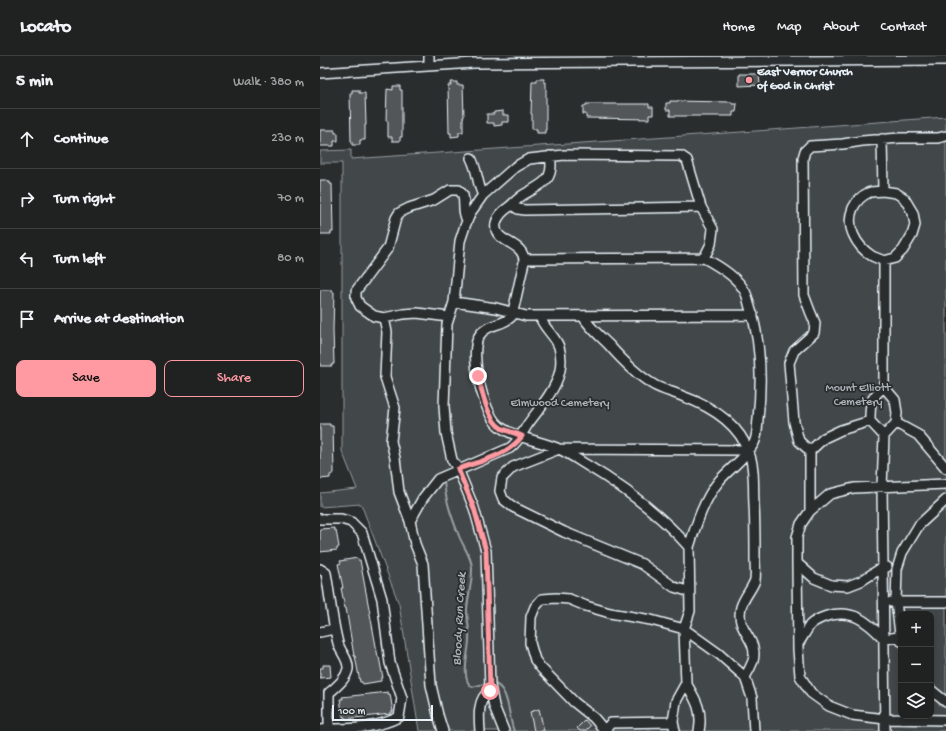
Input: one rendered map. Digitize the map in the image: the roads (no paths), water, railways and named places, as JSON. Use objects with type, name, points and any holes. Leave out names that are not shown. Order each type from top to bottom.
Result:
[{"type":"street","points":[[429,56],[429,66]]},
{"type":"street","points":[[320,73],[429,66],[474,60],[770,58],[922,58],[946,60]]},
{"type":"street","points":[[810,451],[799,441],[794,422],[789,363],[794,351],[814,333],[815,323],[804,295],[803,158],[805,151],[810,146],[843,144],[882,139],[938,138],[946,136]]},
{"type":"street","points":[[882,139],[883,191]]},
{"type":"street","points":[[504,731],[497,714],[490,686],[486,551],[474,508],[458,469],[452,460],[446,433],[444,406],[447,324],[454,302],[460,241],[467,220],[483,195],[502,177],[521,163],[535,158],[564,155],[681,156],[688,160],[701,207],[713,229],[711,244],[704,258]]},
{"type":"street","points":[[550,156],[551,168],[550,174],[546,180],[536,189],[522,196],[498,217],[496,223],[496,230],[502,238],[519,249],[524,258],[512,312],[508,319],[490,326],[482,332],[476,344],[476,357],[481,388],[493,420],[501,427],[559,449],[628,491],[672,527],[689,547]]},
{"type":"street","points":[[471,158],[483,195]]},
{"type":"street","points":[[449,317],[418,313],[384,318],[374,316],[363,310],[358,302],[356,291],[388,248],[398,215],[405,209],[428,203],[450,190],[459,190],[463,195],[463,211],[467,220]]},
{"type":"street","points":[[883,191],[896,193],[904,198],[913,213],[915,225],[912,235],[903,250],[895,258],[884,261],[872,256],[863,248],[851,231],[850,224],[851,213],[855,204],[861,197],[869,192],[883,191]]},
{"type":"street","points":[[512,205],[518,209],[525,210],[701,207]]},
{"type":"street","points":[[524,258],[704,258],[726,271],[744,289],[753,316],[759,350],[760,405],[756,435],[754,443],[715,487],[698,519],[689,547],[690,610],[684,629],[686,683],[697,701],[701,720],[699,731]]},
{"type":"street","points":[[884,261],[884,387],[895,400],[897,413],[896,423],[884,436],[882,487],[885,731]]},
{"type":"street","points":[[454,302],[496,308],[526,316],[753,316]]},
{"type":"street","points":[[410,521],[422,498],[438,479],[513,446],[522,436],[526,426],[540,409],[554,387],[560,369],[560,352],[557,342],[552,333],[541,321],[540,316]]},
{"type":"street","points":[[583,316],[631,367],[653,384],[663,390],[694,400],[723,417],[738,433],[748,450],[752,464],[755,571],[754,580],[737,605],[744,631],[752,641],[754,649],[753,660],[745,677]]},
{"type":"street","points":[[384,318],[387,332],[385,377],[395,408],[391,441],[400,492],[410,521],[415,544],[423,564],[431,685],[443,731]]},
{"type":"street","points":[[884,387],[874,396],[870,408],[870,420],[884,436]]},
{"type":"street","points":[[810,511],[810,451],[824,438],[841,430],[870,420]]},
{"type":"street","points":[[896,423],[918,435],[946,468]]},
{"type":"street","points":[[689,590],[674,587],[642,564],[537,520],[513,507],[503,499],[500,491],[502,478],[512,468],[559,449],[748,450]]},
{"type":"street","points":[[946,484],[854,488],[830,494],[810,511],[801,524],[797,537],[798,644],[800,676],[811,693],[829,706],[852,715],[885,719],[946,720]]},
{"type":"street","points":[[898,620],[896,602],[896,569],[902,553],[919,525],[946,500]]},
{"type":"street","points":[[320,519],[341,519],[351,522],[362,533],[382,599],[390,663],[402,698],[399,717],[385,724],[352,729],[327,730],[329,693],[346,676],[348,667],[347,661],[339,647],[334,629],[326,573],[320,569]]},
{"type":"street","points":[[797,563],[814,578],[831,585],[848,586],[861,581],[883,567],[896,569]]},
{"type":"street","points":[[686,683],[676,701],[674,727],[611,723],[605,731],[594,718],[563,691],[535,660],[530,643],[531,617],[535,607],[542,599],[569,599],[610,613],[651,620],[684,629],[719,654],[745,677],[752,698],[754,731]]},
{"type":"street","points":[[884,602],[946,602]]},
{"type":"street","points":[[798,644],[811,624],[821,618],[842,614],[854,615],[864,621],[884,639],[898,639]]},
{"type":"street","points":[[320,632],[334,629]]},
{"type":"street","points":[[480,731],[479,715],[482,699],[490,686]]},
{"type":"street","points":[[320,688],[329,693]]},
{"type":"street","points":[[934,692],[946,702]]},
{"type":"waterway","name":"Bloody Run Creek","points":[[444,480],[451,515],[472,566],[467,609],[469,645],[466,678],[472,687],[488,683]]},
{"type":"waterway","name":"Bloody Run Creek","points":[[492,683],[498,685],[505,696],[514,731]]},
{"type":"place","name":"East Vernor Church of God in Christ","points":[[749,80]]},
{"type":"park label","name":"Mount Elliott Cemetery","points":[[858,396]]},
{"type":"park label","name":"Elmwood Cemetery","points":[[560,404]]}]
